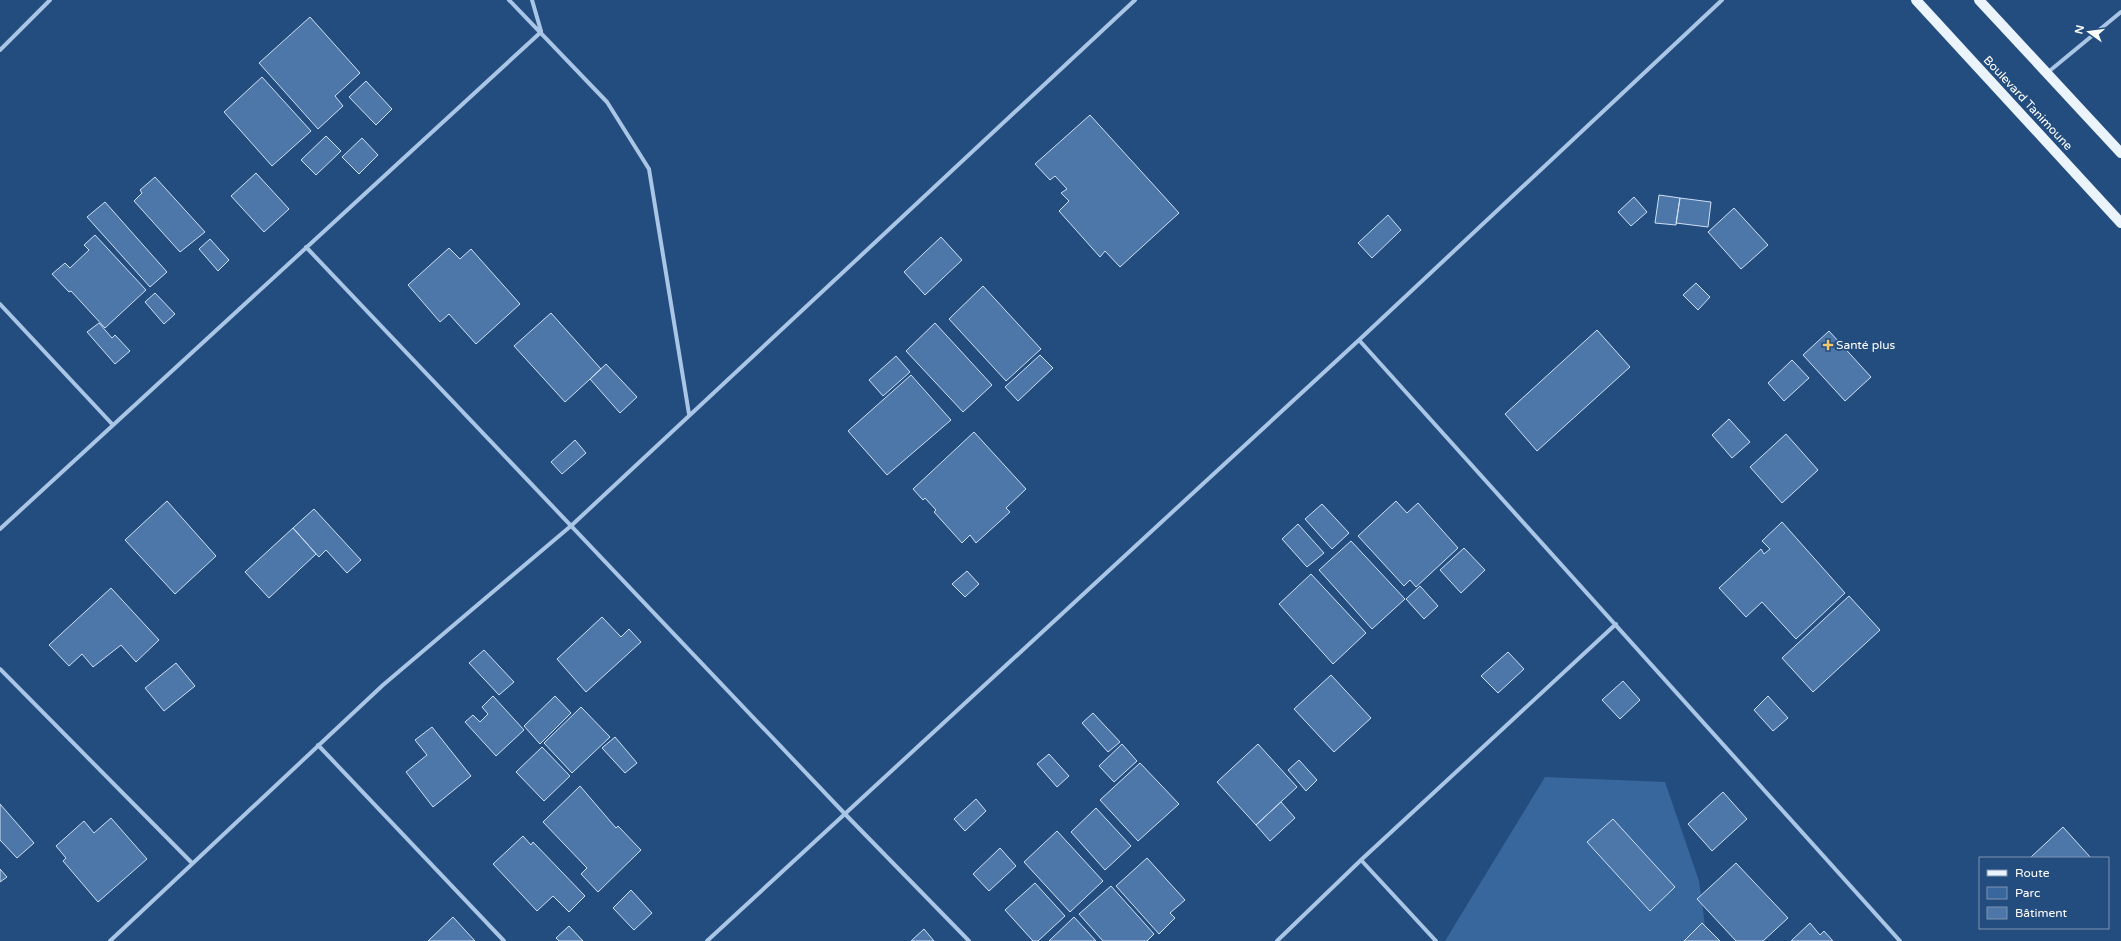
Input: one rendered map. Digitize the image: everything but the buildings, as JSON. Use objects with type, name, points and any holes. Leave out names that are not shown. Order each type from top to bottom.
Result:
[{"type":"main road","name":"Boulevard Tanimoune","points":[[1916,0],[2121,223]]},
{"type":"main road","points":[[1979,0],[2121,153]]},
{"type":"street","points":[[0,50],[50,0]]},
{"type":"street","points":[[509,0],[607,102],[649,169],[689,414]]},
{"type":"street","points":[[532,0],[541,32]]},
{"type":"street","points":[[110,941],[383,685],[572,525],[689,414],[1135,0]]},
{"type":"street","points":[[707,941],[1359,340],[1722,0]]},
{"type":"street","points":[[2047,74],[2121,12]]},
{"type":"street","points":[[0,529],[541,32]]},
{"type":"street","points":[[306,247],[572,525],[845,814],[970,941]]},
{"type":"street","points":[[0,304],[113,425]]},
{"type":"street","points":[[1359,340],[1900,941]]},
{"type":"street","points":[[1277,941],[1360,860],[1616,624]]},
{"type":"street","points":[[0,669],[192,863]]},
{"type":"street","points":[[318,745],[504,941]]},
{"type":"street","points":[[1360,860],[1436,941]]},
{"type":"green space","points":[[1545,777],[1665,782],[1699,881],[1707,941],[1445,941]]},
{"type":"place","name":"Santé plus","points":[[1828,345]]}]
